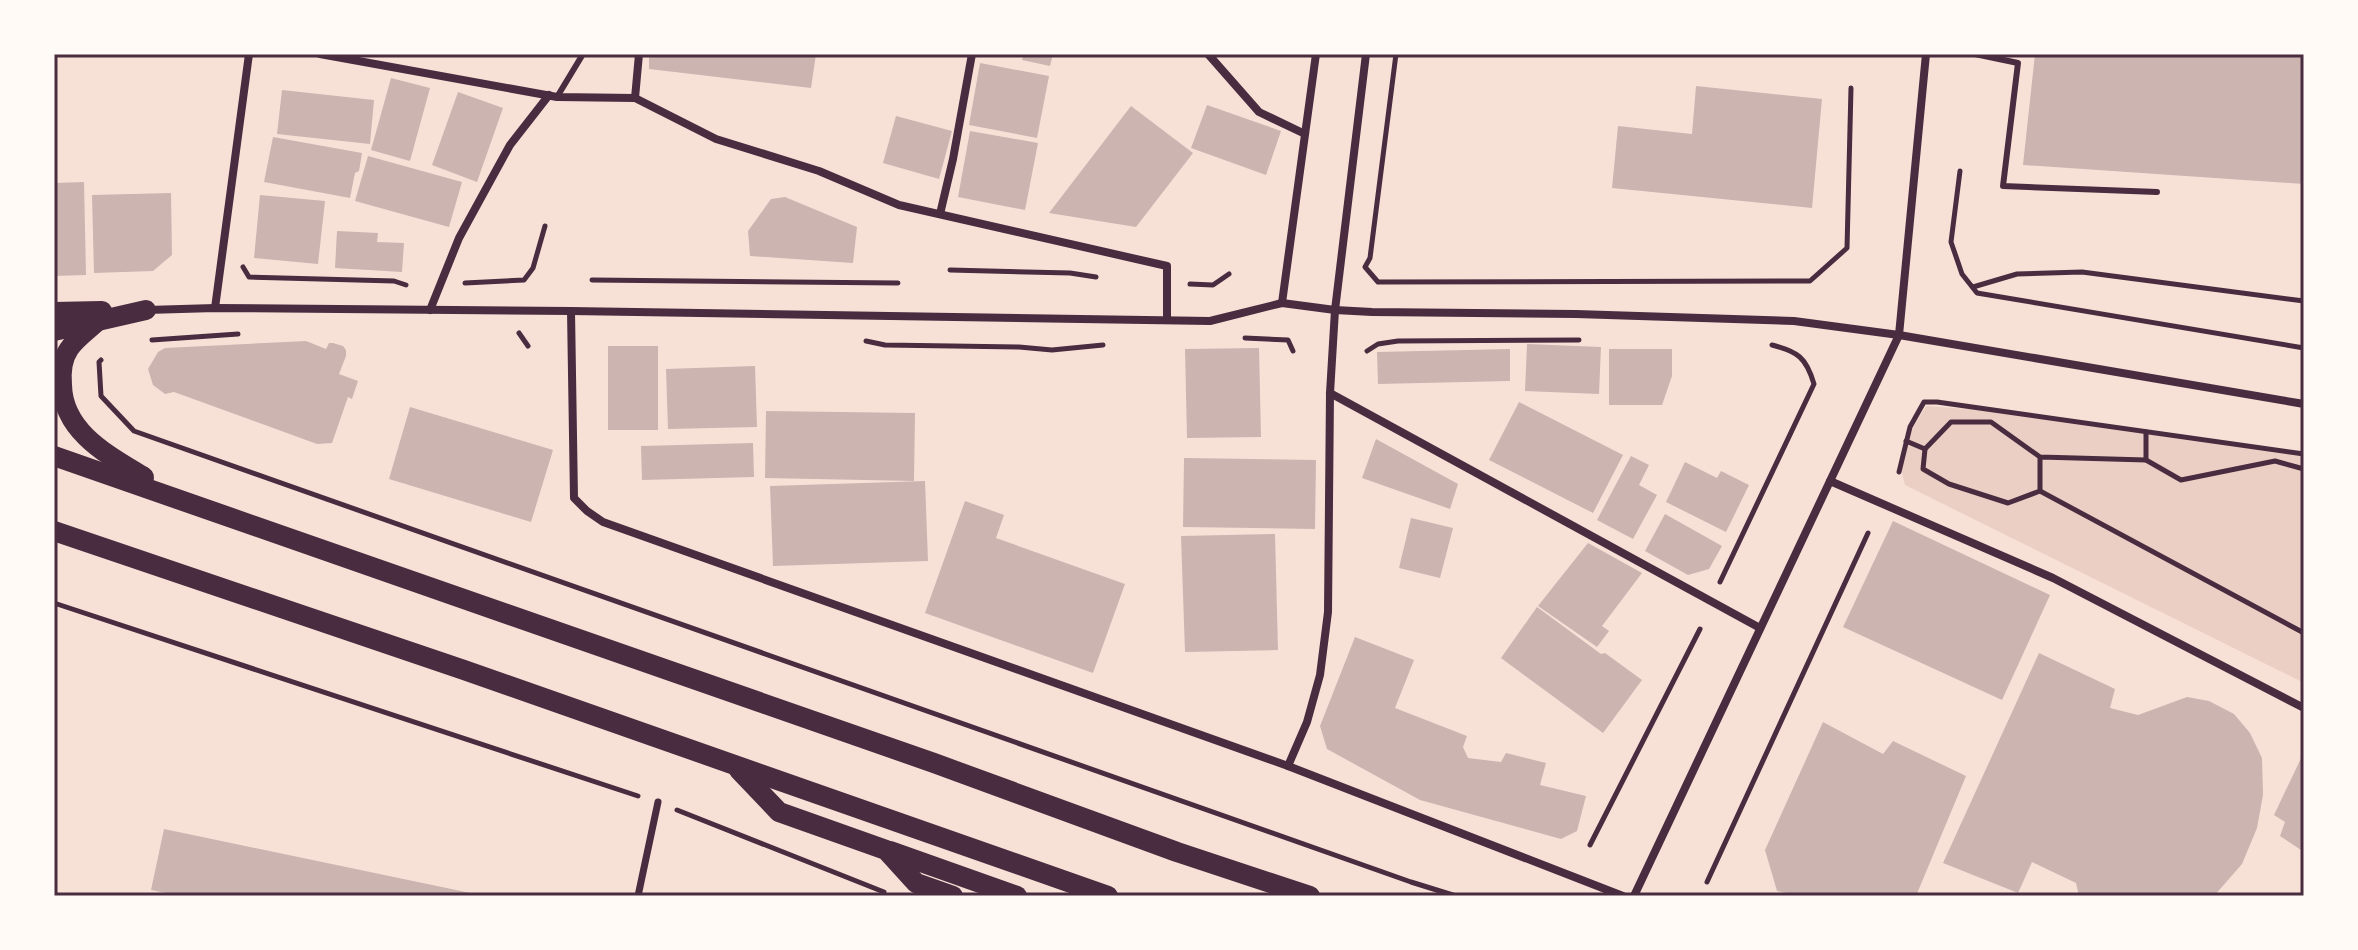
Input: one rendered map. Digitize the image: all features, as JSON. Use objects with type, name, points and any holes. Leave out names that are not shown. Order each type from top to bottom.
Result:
[{"type":"main road","points":[[54,312],[146,310]]},
{"type":"main road","points":[[54,331],[146,310]]},
{"type":"main road","points":[[100,319],[69,349],[61,371],[62,395],[69,416],[81,432],[107,455],[201,505]]},
{"type":"main road","points":[[54,456],[934,763],[1177,852],[1310,896]]},
{"type":"main road","points":[[54,531],[449,665],[1108,896]]},
{"type":"main road","points":[[736,767],[779,812],[1017,896]]},
{"type":"main road","points":[[886,850],[916,883],[953,896]]},
{"type":"street","points":[[215,308],[249,54]]},
{"type":"street","points":[[320,54],[553,96],[635,98],[716,139],[819,171],[899,205],[1167,266],[1167,320]]},
{"type":"street","points":[[635,98],[639,54]]},
{"type":"street","points":[[940,214],[972,54]]},
{"type":"street","points":[[1208,54],[1259,112],[1305,134]]},
{"type":"street","points":[[1282,303],[1316,54]]},
{"type":"street","points":[[1288,766],[1307,722],[1320,675],[1328,612],[1330,393],[1335,310],[1366,54]]},
{"type":"street","points":[[1634,896],[1899,335],[1926,54]]},
{"type":"street","points":[[430,310],[459,238],[510,145],[553,96]]},
{"type":"street","points":[[146,310],[571,311],[1210,321],[1282,303],[1335,310],[1794,321],[1899,335],[2304,404]]},
{"type":"street","points":[[571,311],[574,498],[603,522],[1288,766],[1623,896]]},
{"type":"street","points":[[1330,393],[1760,628]]},
{"type":"street","points":[[1830,481],[2053,578],[2304,708]]},
{"type":"street","points":[[638,896],[658,802]]},
{"type":"lane","points":[[553,96],[583,54]]},
{"type":"lane","points":[[1975,54],[2018,63],[2003,186],[2157,192]]},
{"type":"path","points":[[1396,54],[1370,258],[1365,267],[1378,282],[1810,281],[1847,248],[1851,88]]},
{"type":"path","points":[[1960,171],[1951,242],[1962,274],[1977,293],[2304,346]]},
{"type":"path","points":[[460,283],[524,280],[533,268],[545,226]]},
{"type":"path","points":[[239,260],[249,277],[394,281],[407,285]]},
{"type":"path","points":[[950,270],[1070,273],[1109,279]]},
{"type":"path","points":[[1973,287],[2017,274],[2082,272],[2304,301]]},
{"type":"path","points":[[1167,283],[1213,285],[1229,274]]},
{"type":"path","points":[[592,280],[898,283]]},
{"type":"path","points":[[138,341],[247,334]]},
{"type":"path","points":[[1367,351],[1378,344],[1398,341],[1583,340]]},
{"type":"path","points":[[1720,582],[1814,384],[1809,368],[1796,352],[1767,344]]},
{"type":"path","points":[[106,354],[99,362],[101,396],[134,431],[1456,896]]},
{"type":"path","points":[[1899,472],[1910,427],[1924,402],[2304,454]]},
{"type":"path","points":[[2304,469],[2275,461],[2181,480],[2146,460],[2040,457],[1991,422],[1951,422],[1925,449],[1923,469],[1949,484],[2008,503],[2040,491],[2304,633]]},
{"type":"path","points":[[2146,432],[2146,460]]},
{"type":"path","points":[[1906,441],[1925,449]]},
{"type":"path","points":[[2040,457],[2040,491]]},
{"type":"path","points":[[1707,882],[1868,533]]},
{"type":"path","points":[[54,603],[658,802],[893,896]]},
{"type":"path","points":[[1590,845],[1700,629]]},
{"type":"shaded area","points":[[1926,406],[1997,411],[2304,453],[2304,683],[1905,485],[1899,461],[1905,441]]},
{"type":"building","points":[[649,54],[816,54],[811,88],[649,69]]},
{"type":"building","points":[[1024,54],[1053,54],[1050,66],[1022,60]]},
{"type":"building","points":[[2035,54],[2304,54],[2304,184],[2023,165]]},
{"type":"building","points":[[980,63],[1049,76],[1037,138],[969,125]]},
{"type":"building","points":[[391,78],[430,88],[410,161],[371,150]]},
{"type":"building","points":[[1696,86],[1822,99],[1812,208],[1612,188],[1618,126],[1692,134]]},
{"type":"building","points":[[282,90],[374,100],[370,144],[277,134]]},
{"type":"building","points":[[458,92],[503,108],[477,182],[432,165]]},
{"type":"building","points":[[1207,105],[1281,131],[1266,175],[1191,148]]},
{"type":"building","points":[[1131,106],[1193,153],[1136,227],[1049,213]]},
{"type":"building","points":[[896,116],[952,131],[939,179],[883,163]]},
{"type":"building","points":[[970,131],[1038,143],[1025,210],[958,197]]},
{"type":"building","points":[[273,137],[362,153],[350,198],[264,182]]},
{"type":"building","points":[[368,156],[462,182],[449,227],[355,201]]},
{"type":"building","points":[[84,182],[86,275],[54,276],[54,183]]},
{"type":"building","points":[[171,193],[172,255],[153,271],[94,273],[92,195]]},
{"type":"building","points":[[260,195],[325,201],[318,264],[254,258]]},
{"type":"building","points":[[785,197],[857,227],[853,263],[750,256],[748,231],[771,199]]},
{"type":"building","points":[[337,231],[378,233],[377,242],[404,243],[402,272],[335,268]]},
{"type":"building","points":[[306,341],[326,349],[329,343],[343,346],[346,356],[339,374],[358,381],[352,399],[348,397],[332,443],[317,444],[174,392],[165,394],[153,385],[148,369],[158,352],[165,348]]},
{"type":"building","points":[[1527,344],[1601,347],[1599,394],[1525,391]]},
{"type":"building","points":[[608,346],[658,346],[658,430],[608,430]]},
{"type":"building","points":[[1259,348],[1261,437],[1187,438],[1185,349]]},
{"type":"building","points":[[1510,349],[1510,381],[1378,384],[1377,352]]},
{"type":"building","points":[[1609,349],[1672,349],[1672,376],[1662,405],[1609,405]]},
{"type":"building","points":[[755,366],[757,427],[668,429],[666,369]]},
{"type":"building","points":[[1519,402],[1623,455],[1593,513],[1489,460]]},
{"type":"building","points":[[410,407],[553,450],[531,522],[389,479]]},
{"type":"building","points":[[766,411],[915,413],[914,481],[765,478]]},
{"type":"building","points":[[1376,439],[1458,484],[1450,509],[1362,478]]},
{"type":"building","points":[[753,443],[754,477],[642,480],[641,446]]},
{"type":"building","points":[[1631,456],[1649,465],[1639,485],[1657,495],[1633,539],[1597,520]]},
{"type":"building","points":[[1184,458],[1316,460],[1315,529],[1183,527]]},
{"type":"building","points":[[1685,462],[1717,478],[1721,471],[1749,485],[1726,532],[1666,502]]},
{"type":"building","points":[[925,481],[928,561],[773,566],[770,486]]},
{"type":"building","points":[[965,501],[1004,515],[996,538],[1125,584],[1093,673],[925,613]]},
{"type":"building","points":[[1665,514],[1722,546],[1709,569],[1688,575],[1645,551]]},
{"type":"building","points":[[1411,518],[1453,528],[1440,578],[1399,568]]},
{"type":"building","points":[[1893,521],[2050,595],[2002,700],[1843,627]]},
{"type":"building","points":[[1275,534],[1278,650],[1185,652],[1181,536]]},
{"type":"building","points":[[1588,543],[1642,573],[1602,626],[1609,631],[1597,647],[1538,606]]},
{"type":"building","points":[[1537,607],[1642,680],[1603,733],[1501,658]]},
{"type":"building","points":[[1355,637],[1414,660],[1395,708],[1467,736],[1463,747],[1468,758],[1501,762],[1506,753],[1546,763],[1540,785],[1586,796],[1577,831],[1561,839],[1420,800],[1327,749],[1320,726]]},
{"type":"building","points":[[2039,653],[2115,689],[2110,708],[2138,715],[2187,697],[2209,701],[2234,714],[2250,733],[2262,758],[2263,795],[2257,828],[2242,864],[2214,896],[2079,896],[2076,883],[2032,862],[2018,893],[1943,863]]},
{"type":"building","points":[[1823,722],[1883,754],[1893,741],[1966,776],[1916,896],[1801,896],[1777,891],[1765,850]]},
{"type":"building","points":[[2304,752],[2304,852],[2280,836],[2285,822],[2274,815]]},
{"type":"building","points":[[164,829],[480,896],[181,896],[151,890]]}]
